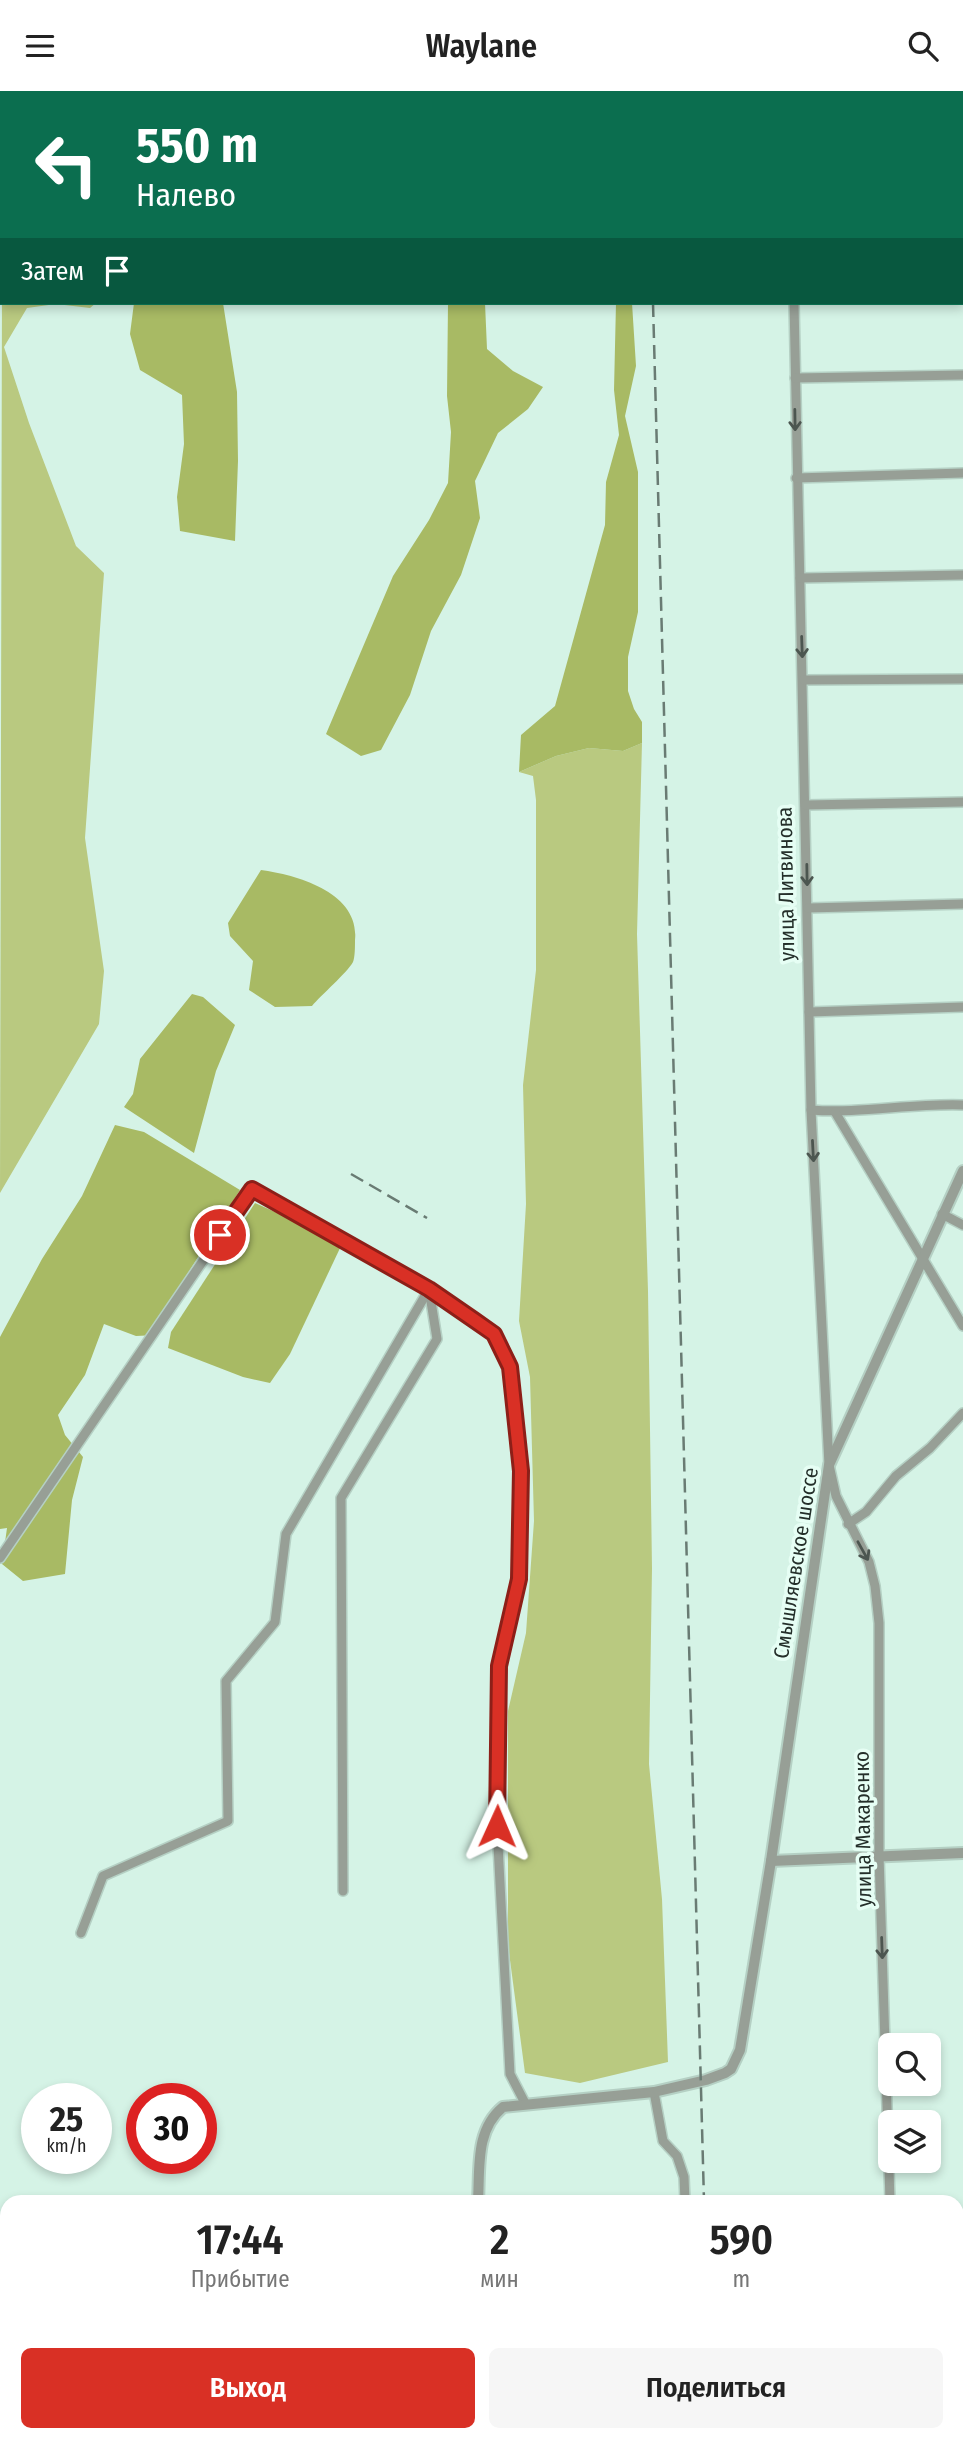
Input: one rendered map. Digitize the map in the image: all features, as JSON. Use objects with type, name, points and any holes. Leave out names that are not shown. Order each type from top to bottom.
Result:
[{"type":"street","name":"улица Литвинова","points":[[794,305],[811,1110],[829,1465]]},
{"type":"street","points":[[795,378],[963,375]]},
{"type":"street","points":[[796,478],[963,473]]},
{"type":"street","points":[[800,578],[963,576]]},
{"type":"street","points":[[804,680],[963,679]]},
{"type":"street","points":[[806,804],[963,801]]},
{"type":"street","points":[[808,908],[963,904]]},
{"type":"street","points":[[809,1012],[963,1007]]},
{"type":"street","points":[[811,1110],[835,1112],[929,1104],[963,1105]]},
{"type":"street","points":[[835,1112],[963,1326]]},
{"type":"street","name":"Смышляевское шоссе","points":[[478,2195],[482,2135],[486,2125],[503,2107],[654,2092],[725,2073],[736,2061],[771,1861],[829,1465],[963,1171]]},
{"type":"street","points":[[0,1558],[252,1189],[429,1289],[494,1334],[510,1367],[521,1471],[519,1579],[499,1666],[497,1826],[510,2074],[525,2103]]},
{"type":"street","points":[[942,1215],[963,1226]]},
{"type":"street","points":[[343,1891],[341,1498],[437,1339],[429,1289]]},
{"type":"street","points":[[81,1933],[103,1876],[228,1821],[226,1681],[275,1622],[286,1534],[429,1289]]},
{"type":"street","points":[[848,1524],[866,1512],[896,1476],[930,1448],[963,1413]]},
{"type":"street","name":"улица Макаренко","points":[[829,1465],[836,1496],[869,1562],[879,1623],[880,1855],[890,2195]]},
{"type":"street","points":[[771,1861],[963,1853]]},
{"type":"street","points":[[654,2092],[663,2141],[677,2156],[684,2177],[685,2195]]},
{"type":"green space","points":[[2,305],[49,305],[27,308],[4,347],[29,423],[76,546],[104,573],[85,838],[104,971],[99,1024],[0,1193]]},
{"type":"green space","points":[[64,305],[94,305],[90,308]]},
{"type":"green space","points":[[134,305],[223,305],[237,392],[235,541],[180,531],[177,497],[184,444],[182,395],[140,370],[130,334]]},
{"type":"green space","points":[[448,305],[485,305],[487,349],[513,371],[543,387],[528,409],[498,433],[475,481],[480,518],[461,575],[431,631],[410,695],[381,750],[361,756],[326,734],[393,576],[429,520],[448,483],[451,432],[447,396]]},
{"type":"green space","points":[[616,305],[632,305],[636,366],[625,416],[638,472],[638,612],[628,657],[628,691],[642,722],[642,743],[623,751],[589,748],[556,756],[519,772],[521,735],[555,706],[605,525],[606,482],[619,435],[614,390]]},
{"type":"green space","points":[[642,743],[637,934],[648,1291],[652,1568],[649,1764],[662,1899],[668,2062],[580,2083],[525,2073],[508,1945],[508,1711],[526,1633],[534,1521],[530,1377],[519,1321],[526,1204],[523,1085],[536,970],[536,800],[533,776],[519,772],[556,756],[589,748],[623,751]]},
{"type":"green space","points":[[261,870],[292,876],[324,889],[348,910],[354,924],[353,962],[312,1006],[275,1007],[249,990],[253,961],[230,936],[228,923]]},
{"type":"green space","points":[[192,994],[203,997],[235,1025],[216,1071],[194,1153],[124,1107],[133,1094],[140,1059]]},
{"type":"green space","points":[[115,1125],[144,1132],[240,1190],[165,1310],[156,1335],[136,1336],[104,1324],[85,1375],[58,1415],[65,1435],[83,1457],[72,1500],[65,1574],[23,1581],[2,1564],[7,1528],[0,1529],[0,1337],[42,1259],[82,1196]]},
{"type":"green space","points":[[255,1203],[311,1228],[341,1246],[290,1354],[270,1383],[243,1377],[168,1348],[171,1332]]},
{"type":"railway","points":[[653,305],[704,2195]]},
{"type":"railway","points":[[351,1174],[427,1218]]},
{"type":"route","points":[[220,1235],[252,1189],[429,1289],[474,1320],[494,1334],[510,1367],[521,1471],[519,1579],[499,1666],[497,1826]]}]
